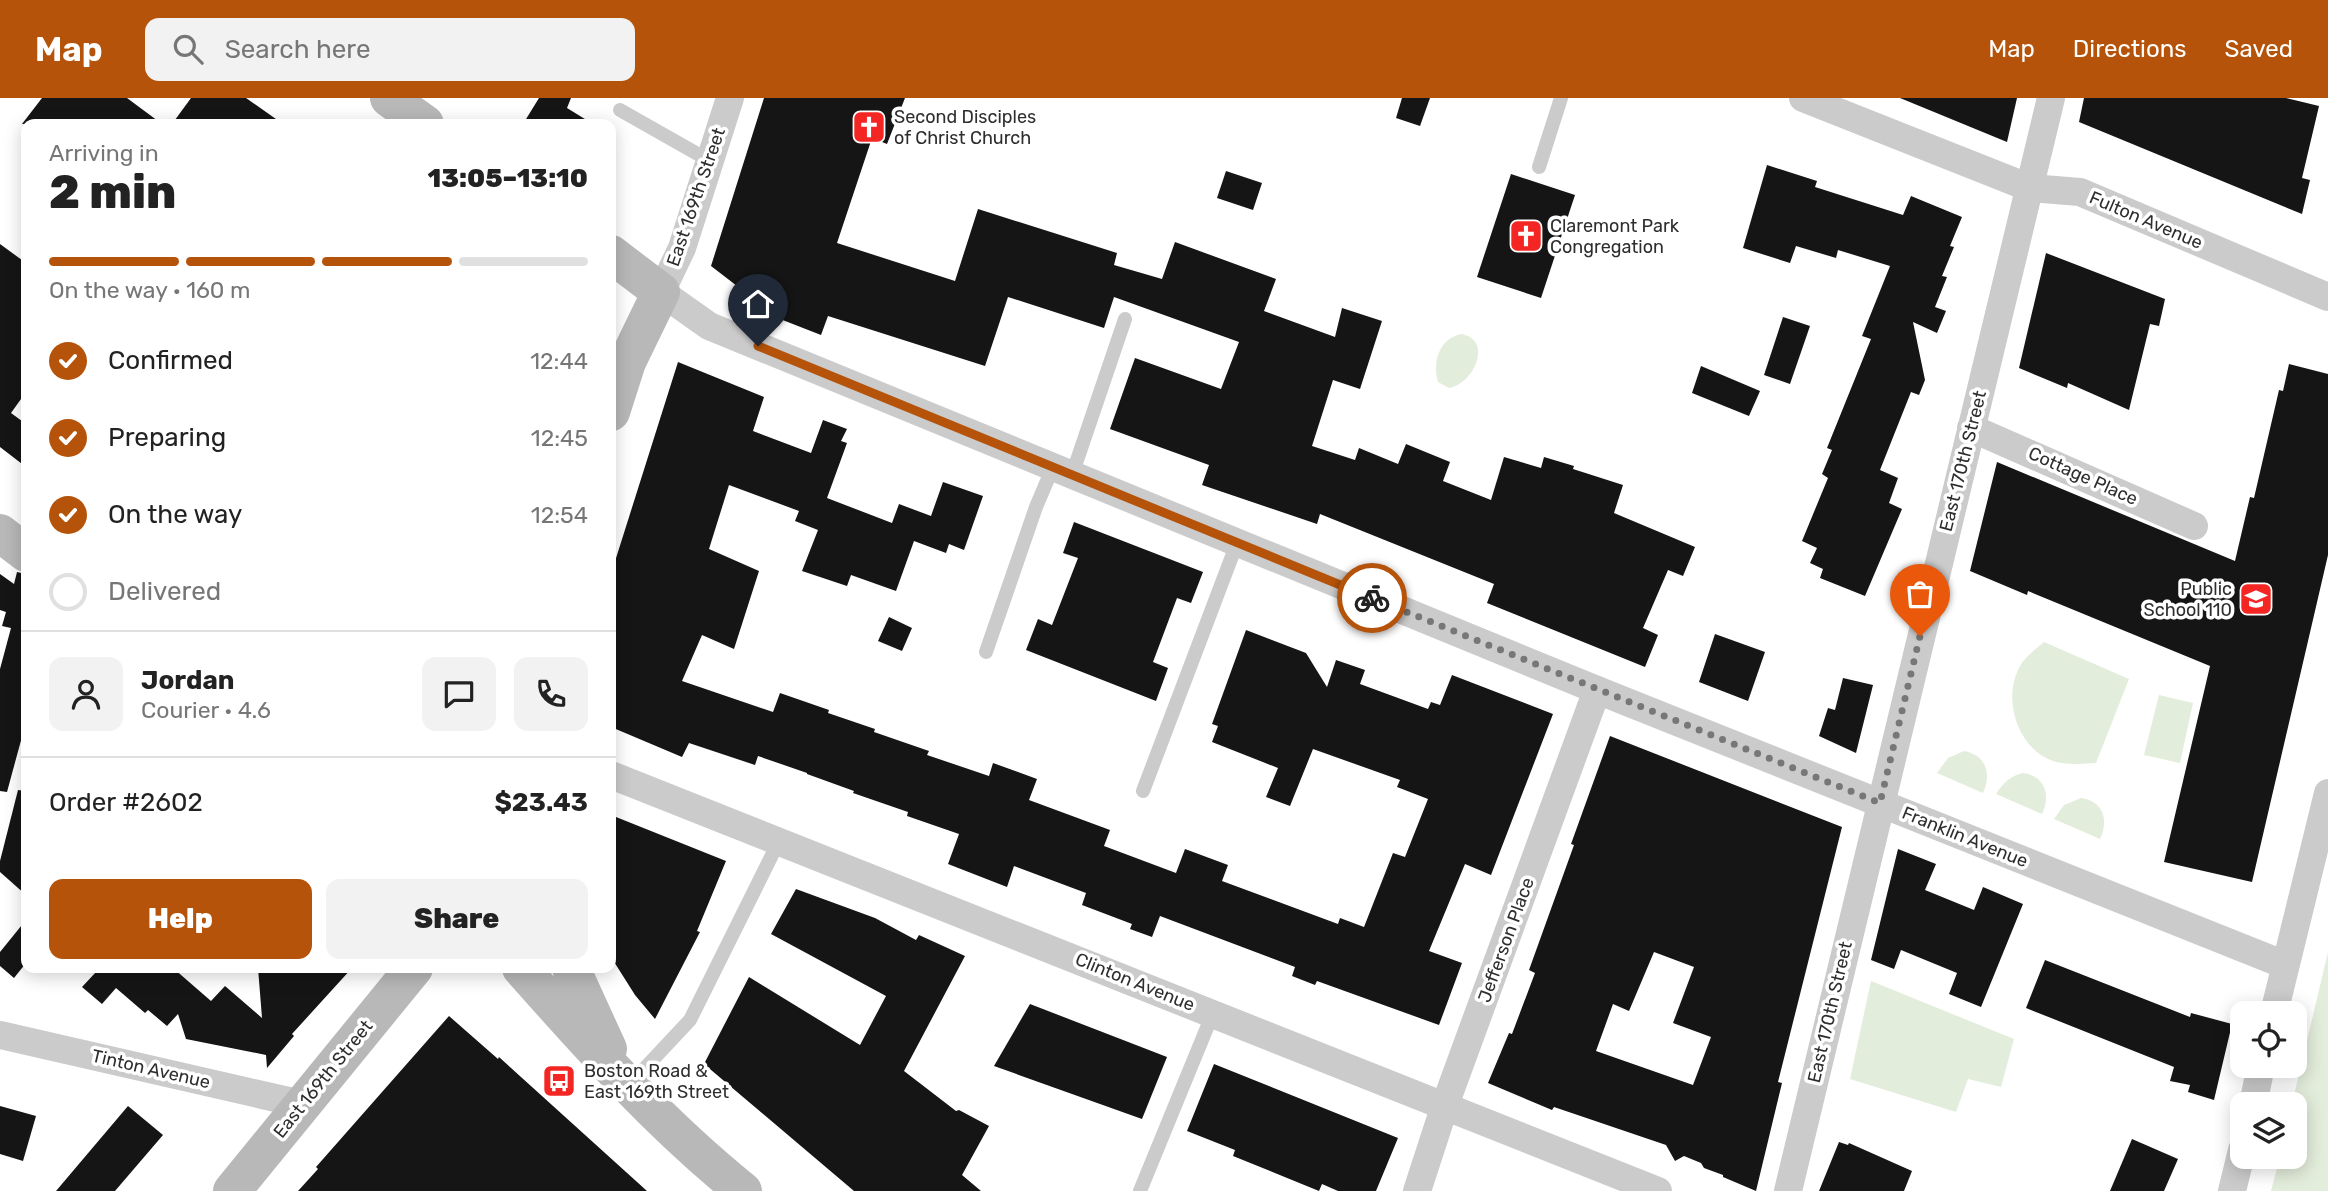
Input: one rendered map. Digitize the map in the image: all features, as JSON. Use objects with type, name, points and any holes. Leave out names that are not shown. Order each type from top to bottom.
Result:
[{"type":"street","points":[[388,98],[418,119]]},
{"type":"street","name":"East 169th Street","points":[[616,396],[627,362],[682,248],[730,98]]},
{"type":"street","name":"Fulton Avenue","points":[[1803,98],[2030,188],[2080,192],[2328,297]]},
{"type":"street","name":"East 170th Street","points":[[1788,1191],[2051,98]]},
{"type":"street","name":"Franklin Avenue","points":[[616,258],[709,326],[1598,690],[2285,965]]},
{"type":"street","name":"Cottage Place","points":[[1971,428],[2194,526]]},
{"type":"street","points":[[0,533],[21,549]]},
{"type":"street","name":"Jefferson Place","points":[[1417,1191],[1445,1105],[1598,690]]},
{"type":"street","name":"Clinton Avenue","points":[[616,777],[1658,1191]]},
{"type":"street","points":[[2277,1001],[2328,793]]},
{"type":"street","name":"East 169th Street","points":[[232,1191],[410,973]]},
{"type":"street","points":[[526,973],[660,1117],[743,1191]]},
{"type":"street","points":[[573,973],[625,1081]]},
{"type":"street","name":"Tinton Avenue","points":[[0,1035],[302,1104]]},
{"type":"street","points":[[2232,1191],[2237,1169]]},
{"type":"lane","points":[[1539,167],[1561,98]]},
{"type":"lane","points":[[621,110],[710,161]]},
{"type":"lane","points":[[986,652],[1036,507],[1063,471],[1125,319]]},
{"type":"lane","points":[[1143,791],[1237,543]]},
{"type":"lane","points":[[625,1081],[690,1020],[779,841]]},
{"type":"lane","points":[[1140,1191],[1213,1013]]},
{"type":"green space","points":[[1461,334],[1471,338],[1476,344],[1477,361],[1466,378],[1449,388],[1438,382],[1437,359],[1442,346]]},
{"type":"green space","points":[[2044,642],[2129,679],[2096,763],[2063,763],[2041,755],[2031,746],[2017,723],[2012,696],[2018,670]]},
{"type":"green space","points":[[2159,695],[2193,703],[2180,763],[2144,755]]},
{"type":"green space","points":[[1964,751],[1978,757],[1985,766],[1987,779],[1983,793],[1937,773],[1948,758]]},
{"type":"green space","points":[[2023,773],[2037,778],[2044,788],[2046,800],[2042,814],[1996,794],[2007,780]]},
{"type":"green space","points":[[2081,798],[2095,803],[2102,813],[2104,825],[2100,839],[2054,819],[2064,805]]},
{"type":"green space","points":[[2328,952],[2328,1191],[2271,1191],[2277,1169],[2307,1169],[2307,1092],[2295,1092],[2298,1078],[2307,1078],[2307,1041]]},
{"type":"green space","points":[[1871,981],[2014,1039],[2001,1087],[1968,1079],[1956,1112],[1850,1079]]},
{"type":"building","points":[[42,98],[127,98],[155,119],[26,119]]},
{"type":"building","points":[[191,98],[246,98],[276,119],[176,119]]},
{"type":"building","points":[[539,98],[571,98],[567,108],[585,119],[526,119]]},
{"type":"building","points":[[764,98],[905,98],[887,144],[872,138],[837,243],[955,281],[978,209],[1117,253],[1114,265],[1162,279],[1175,242],[1276,279],[1264,311],[1335,337],[1342,308],[1382,321],[1360,389],[1333,380],[1312,446],[1355,460],[1359,448],[1398,464],[1406,444],[1450,462],[1443,481],[1491,500],[1504,457],[1541,468],[1544,457],[1623,485],[1614,513],[1695,547],[1683,576],[1668,570],[1643,628],[1658,635],[1645,667],[1487,603],[1494,584],[1320,514],[1317,524],[1202,485],[1209,465],[1110,429],[1135,358],[1221,389],[1239,342],[1114,297],[1104,328],[1008,297],[985,366],[828,316],[821,335],[780,319],[711,266]]},
{"type":"building","points":[[1402,98],[1430,98],[1420,126],[1396,118]]},
{"type":"building","points":[[1900,98],[2017,98],[2007,142]]},
{"type":"building","points":[[2084,98],[2286,98],[2319,106],[2302,178],[2310,180],[2302,214],[2079,122]]},
{"type":"building","points":[[1767,165],[1817,181],[1815,187],[1903,215],[1911,196],[1962,217],[1950,246],[1954,247],[1942,276],[1947,277],[1935,307],[1946,311],[1937,333],[1913,322],[1925,380],[1919,395],[1911,392],[1880,470],[1898,478],[1889,503],[1902,509],[1865,596],[1820,578],[1823,569],[1810,563],[1817,548],[1802,541],[1828,478],[1822,474],[1832,450],[1827,448],[1871,339],[1862,336],[1890,266],[1838,250],[1836,258],[1796,246],[1790,263],[1743,248]]},
{"type":"building","points":[[1226,171],[1262,183],[1253,210],[1217,198]]},
{"type":"building","name":"Claremont Park Congregation","points":[[1511,174],[1575,195],[1541,298],[1477,277]]},
{"type":"building","points":[[0,244],[21,259],[21,399],[11,413],[21,420],[21,463],[0,447]]},
{"type":"building","points":[[2046,253],[2165,299],[2159,326],[2150,324],[2129,410],[2068,383],[2067,388],[2019,368]]},
{"type":"building","points":[[1783,317],[1810,326],[1790,384],[1764,375]]},
{"type":"building","points":[[678,362],[764,397],[753,431],[811,453],[823,420],[847,429],[841,441],[847,443],[827,498],[892,523],[899,504],[931,516],[943,482],[983,496],[964,550],[949,544],[946,553],[914,541],[896,591],[851,575],[847,586],[802,571],[818,530],[795,521],[799,511],[729,485],[709,549],[759,571],[734,649],[702,635],[682,681],[773,712],[780,693],[875,729],[874,732],[929,751],[927,755],[989,776],[993,763],[1037,779],[1029,800],[1110,830],[1104,846],[1176,873],[1185,849],[1228,865],[1222,881],[1338,924],[1340,918],[1364,927],[1393,853],[1405,857],[1428,799],[1397,787],[1400,780],[1313,749],[1290,806],[1266,797],[1278,768],[1212,742],[1218,726],[1212,724],[1246,630],[1306,653],[1327,687],[1336,660],[1365,670],[1360,684],[1428,709],[1431,702],[1440,705],[1452,675],[1553,714],[1491,875],[1465,864],[1429,951],[1462,963],[1439,1025],[1317,981],[1315,985],[1292,976],[1295,967],[1160,916],[1152,937],[1130,929],[1132,924],[1082,905],[1086,893],[1014,866],[1007,887],[948,864],[959,834],[907,816],[908,812],[807,773],[758,756],[755,765],[689,743],[682,757],[616,729],[616,558]]},
{"type":"building","points":[[2289,364],[2328,374],[2328,555],[2252,882],[2164,862],[2210,666],[2028,591],[2027,595],[1970,571],[1997,462],[2235,561],[2250,497],[2254,498],[2279,390],[2283,391]]},
{"type":"building","points":[[1701,366],[1760,391],[1749,416],[1692,393]]},
{"type":"building","points":[[1074,522],[1203,572],[1191,603],[1177,598],[1153,662],[1168,668],[1156,701],[1026,650],[1038,619],[1052,625],[1078,558],[1063,553]]},
{"type":"building","points":[[17,572],[21,573],[21,740],[7,792],[0,791],[0,669],[11,628],[2,626],[6,612],[0,610],[0,574],[14,584]]},
{"type":"building","points":[[889,617],[912,628],[902,651],[878,641]]},
{"type":"building","points":[[1715,634],[1765,652],[1748,701],[1699,682]]},
{"type":"building","points":[[1843,678],[1873,685],[1856,753],[1819,736],[1828,708],[1835,710]]},
{"type":"building","points":[[1610,736],[1842,827],[1778,1082],[1782,1083],[1756,1191],[1684,1156],[1675,1161],[1666,1145],[1554,1107],[1552,1110],[1488,1083],[1509,1033],[1512,1034],[1535,973],[1529,970],[1574,845],[1571,844]],"holes":[[[1654,952],[1694,967],[1673,1023],[1711,1037],[1693,1085],[1596,1051],[1613,1004],[1629,1011]]]},
{"type":"building","points":[[18,790],[21,790],[21,891],[0,872],[0,861]]},
{"type":"building","points":[[616,817],[726,861],[697,931],[700,932],[655,1019],[635,995],[616,965]]},
{"type":"building","points":[[1898,849],[1936,864],[1925,890],[1974,910],[1983,887],[2023,904],[1981,1007],[1949,994],[1957,973],[1901,950],[1894,969],[1871,960]]},
{"type":"building","points":[[796,889],[875,918],[916,940],[919,935],[965,956],[904,1071],[956,1111],[959,1110],[989,1126],[962,1175],[981,1191],[854,1191],[704,1064],[749,977],[860,1045],[886,996],[771,934]]},
{"type":"building","points":[[21,926],[21,969],[14,978],[0,966],[0,952]]},
{"type":"building","points":[[2045,960],[2190,1017],[2191,1013],[2230,1023],[2214,1100],[2188,1092],[2190,1085],[2170,1081],[2174,1067],[2026,1008]]},
{"type":"building","points":[[95,973],[179,973],[211,1001],[225,986],[262,1018],[258,973],[347,973],[292,1034],[294,1036],[267,1068],[266,1055],[186,1039],[178,1014],[167,1026],[148,1010],[145,1013],[116,988],[102,1004],[82,987]]},
{"type":"building","points":[[1030,1004],[1167,1057],[1142,1119],[994,1066]]},
{"type":"building","points":[[449,1016],[498,1059],[499,1057],[647,1191],[298,1191]]},
{"type":"building","points":[[1214,1064],[1398,1138],[1376,1191],[1338,1191],[1322,1184],[1319,1191],[1233,1156],[1235,1150],[1187,1131]]},
{"type":"building","points":[[0,1106],[36,1116],[23,1161],[0,1154]]},
{"type":"building","points":[[128,1106],[163,1135],[115,1191],[56,1191]]},
{"type":"building","points":[[2132,1139],[2178,1159],[2164,1191],[2110,1191]]},
{"type":"building","points":[[1839,1142],[1849,1143],[1912,1171],[1904,1191],[1819,1191]]},
{"type":"way so far","points":[[1372,598],[1880,803],[1920,636]]},
{"type":"place","name":"Second Disciples of Christ Church","points":[[869,127]]},
{"type":"place","name":"Claremont Park Congregation","points":[[1526,236]]},
{"type":"place","name":"Public School 110","points":[[2256,599]]},
{"type":"place","name":"Boston Road & East 169th Street","points":[[559,1081]]},
{"type":"route","points":[[758,346],[1372,598]]}]
